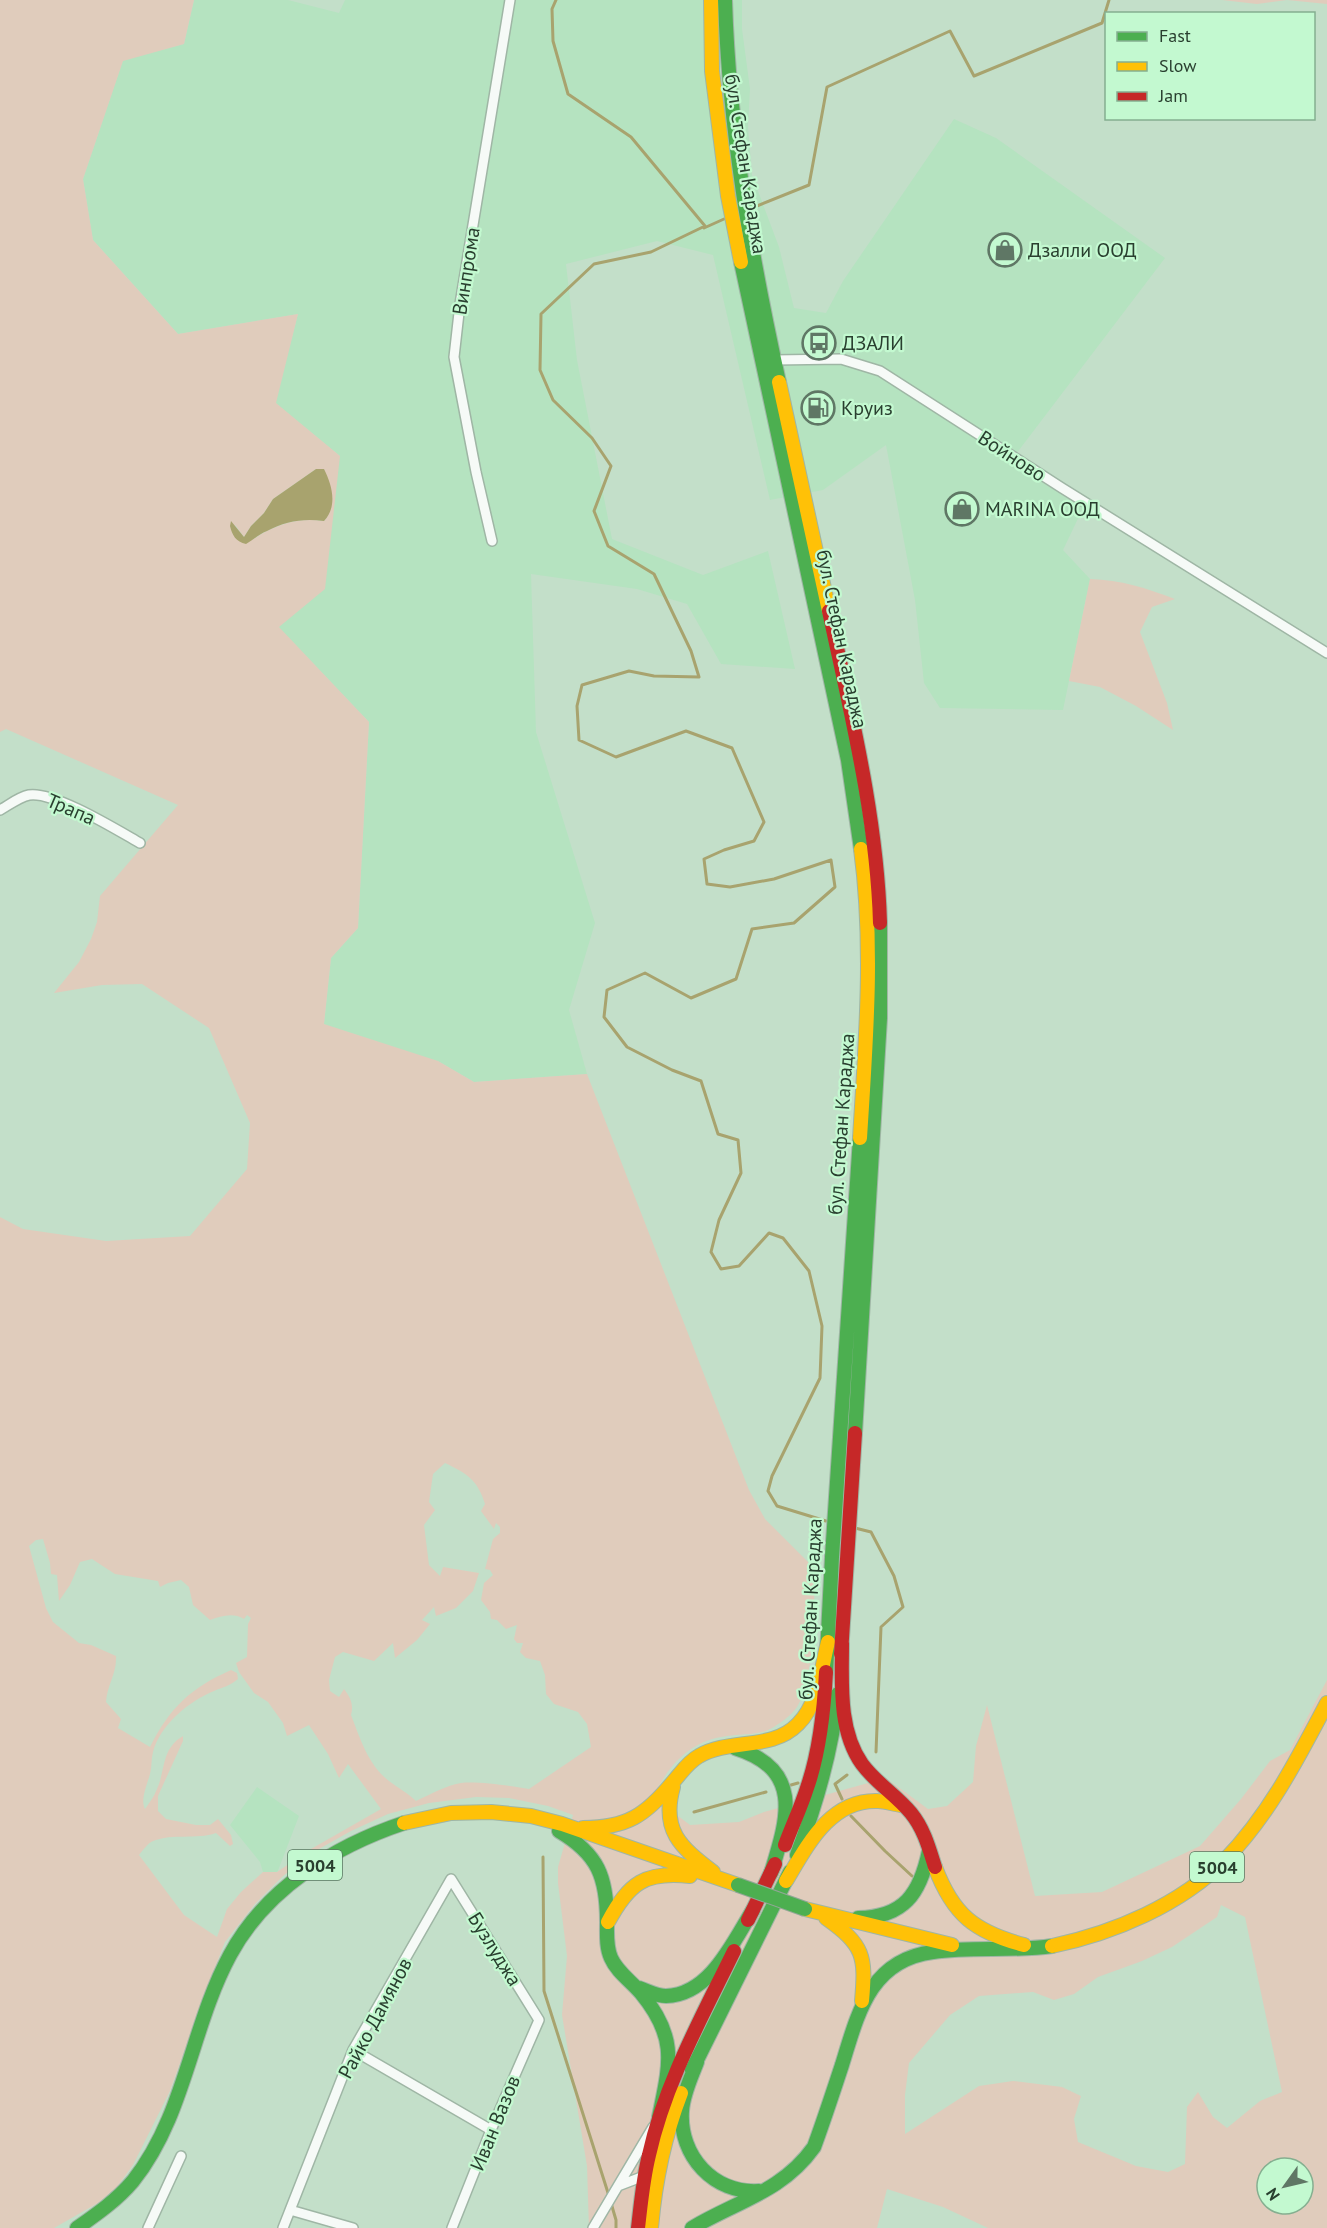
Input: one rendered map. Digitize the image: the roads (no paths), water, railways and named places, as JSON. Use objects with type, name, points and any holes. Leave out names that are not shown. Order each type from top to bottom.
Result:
[{"type":"main road","name":"бул. Стефан Караджа","points":[[651,2228],[657,2179],[676,2105],[786,1881],[814,1809],[830,1749],[838,1702],[835,1642],[869,966],[866,886],[848,760],[768,363],[728,196],[712,71],[711,0]]},
{"type":"main road","name":"бул. Стефан Караджа","points":[[724,0],[727,70],[741,194],[768,363]]},
{"type":"main road","name":"бул. Стефан Караджа","points":[[638,2228],[644,2176],[658,2117],[676,2072],[794,1823],[807,1786],[818,1748],[835,1642]]},
{"type":"main road","points":[[568,1826],[602,1827],[635,1819],[650,1809],[686,1766],[698,1757],[726,1746],[777,1738],[789,1732],[799,1724],[812,1700],[835,1642]]},
{"type":"main road","points":[[835,1642],[842,1709],[850,1743],[863,1766],[921,1826],[944,1888],[966,1920],[984,1933],[1039,1948]]},
{"type":"main road","name":"5004","points":[[77,2228],[115,2200],[134,2178],[153,2148],[170,2113],[223,1968],[246,1930],[278,1894],[321,1861],[385,1828],[453,1814],[498,1812],[533,1816],[811,1910],[922,1939],[973,1949],[1039,1948],[1090,1937],[1142,1917],[1174,1899],[1207,1876],[1235,1849],[1266,1809],[1327,1703]]},
{"type":"main road","points":[[726,1746],[747,1751],[759,1757],[771,1768],[783,1789],[787,1807],[786,1823],[771,1873]]},
{"type":"main road","points":[[677,1778],[669,1796],[667,1814],[672,1830],[691,1856],[731,1883]]},
{"type":"main road","points":[[786,1881],[818,1830],[837,1811],[853,1803],[871,1801],[888,1801],[904,1806]]},
{"type":"main road","points":[[533,1816],[578,1842],[594,1859],[606,1887],[607,1943],[611,1958],[624,1976],[636,1986],[662,2022],[668,2039],[668,2068],[658,2117]]},
{"type":"main road","points":[[811,1910],[867,1919],[896,1910],[909,1900],[919,1886],[927,1867],[930,1847]]},
{"type":"main road","points":[[608,1922],[618,1902],[628,1889],[650,1876],[673,1873],[731,1883]]},
{"type":"main road","points":[[636,1986],[665,1996],[680,1994],[697,1985],[713,1971],[753,1910]]},
{"type":"main road","points":[[692,2228],[724,2209],[765,2191],[798,2170],[814,2147],[862,2004],[864,1965],[859,1948],[848,1934],[811,1910]]},
{"type":"main road","points":[[862,2004],[884,1973],[911,1956],[928,1952],[973,1949]]},
{"type":"main road","points":[[697,2062],[681,2112],[682,2130],[689,2149],[700,2166],[722,2185],[745,2192],[765,2191]]},
{"type":"street","name":"Винпрома","points":[[492,540],[476,472],[454,357],[460,304],[510,0]]},
{"type":"street","name":"Войново","points":[[768,363],[841,359],[880,371],[1062,488],[1327,653]]},
{"type":"street","name":"Трапа","points":[[0,810],[23,797],[43,796],[86,814],[140,843]]},
{"type":"street","name":"Бузлуджа","points":[[451,1879],[539,2020]]},
{"type":"street","name":"Райко Дамянов","points":[[283,2228],[353,2050],[451,1879]]},
{"type":"street","name":"Иван Вазов","points":[[452,2228],[491,2130],[539,2020]]},
{"type":"street","points":[[353,2050],[491,2130]]},
{"type":"street","points":[[594,2225],[658,2117]]},
{"type":"street","points":[[148,2228],[181,2156]]},
{"type":"street","points":[[617,2188],[644,2176]]},
{"type":"street","points":[[290,2210],[353,2228]]},
{"type":"waterway","points":[[556,0],[552,9],[553,41],[568,94],[631,137],[705,226],[651,252],[594,264],[541,314],[540,370],[553,400],[592,438],[611,466],[594,511],[608,546],[654,574],[691,651],[699,677],[654,676],[629,671],[582,685],[577,706],[579,740],[616,757],[686,731],[732,748],[764,822],[754,841],[704,859],[707,884],[730,887],[774,879],[831,860],[835,887],[794,923],[752,929],[736,979],[691,998],[645,973],[607,990],[604,1017],[627,1047],[672,1070],[701,1081],[718,1134],[738,1140],[741,1173],[719,1220],[711,1252],[721,1269],[739,1266],[769,1233],[783,1238],[809,1271],[822,1326],[820,1378],[772,1476],[768,1491],[777,1506],[826,1521]]},
{"type":"waterway","points":[[1105,12],[1109,0]]},
{"type":"waterway","points":[[752,208],[809,185],[827,87],[950,31],[974,76],[1102,23],[1105,13]]},
{"type":"waterway","points":[[704,228],[724,219]]},
{"type":"waterway","points":[[855,1528],[871,1532],[894,1576],[903,1607],[881,1627],[876,1752]]},
{"type":"waterway","points":[[842,1799],[835,1784],[847,1775]]},
{"type":"waterway","points":[[791,1785],[798,1783]]},
{"type":"waterway","points":[[694,1812],[766,1792]]},
{"type":"waterway","points":[[851,1816],[912,1876]]},
{"type":"waterway","points":[[543,1857],[544,1991],[609,2196]]},
{"type":"waterway","points":[[611,2203],[616,2228]]},
{"type":"place","name":"Дзалли ООД","points":[[1005,250]]},
{"type":"place","name":"ДЗАЛИ","points":[[819,343]]},
{"type":"place","name":"Круиз","points":[[818,408]]},
{"type":"place","name":"MARINA ООД","points":[[962,509]]}]
